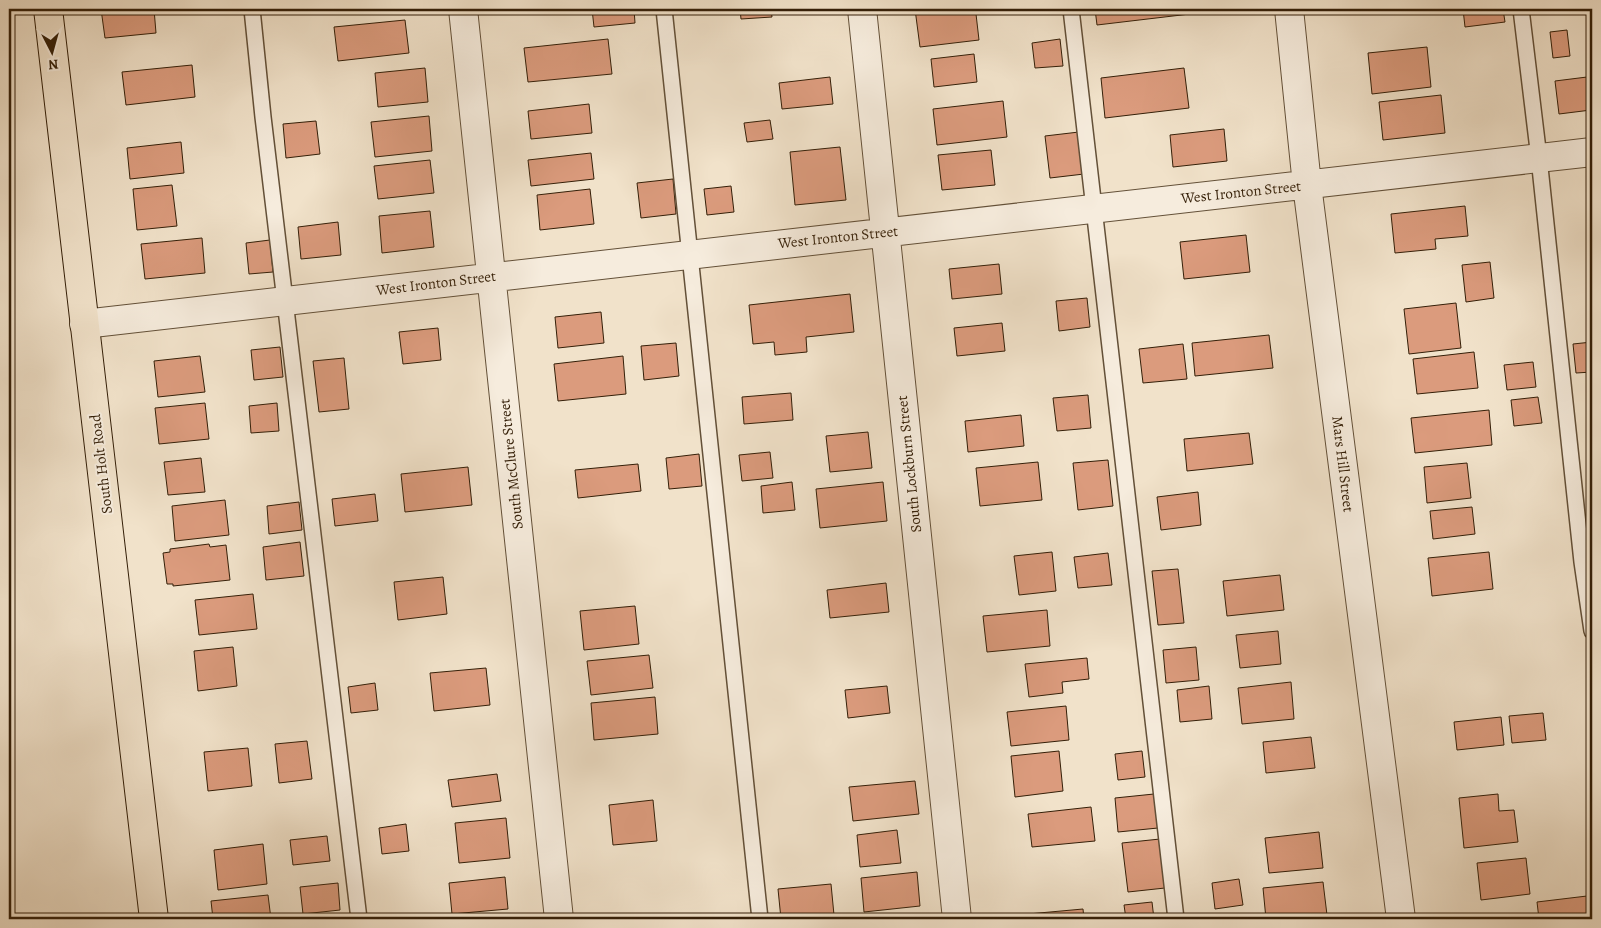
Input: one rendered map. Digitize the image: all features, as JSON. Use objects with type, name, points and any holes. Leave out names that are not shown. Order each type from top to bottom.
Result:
[{"type":"main road","name":"South Holt Road","points":[[48,9],[154,919]]},
{"type":"street","name":"South McClure Street","points":[[462,9],[559,919]]},
{"type":"street","name":"South Lockburn Street","points":[[862,9],[957,919]]},
{"type":"street","name":"Mars Hill Street","points":[[1289,9],[1307,185],[1401,919]]},
{"type":"street","name":"West Ironton Street","points":[[84,324],[1592,152]]},
{"type":"lane","points":[[252,9],[263,117],[359,919]]},
{"type":"lane","points":[[664,9],[760,919]]},
{"type":"lane","points":[[1071,9],[1176,919]]},
{"type":"lane","points":[[1521,9],[1539,158],[1581,552],[1592,631]]},
{"type":"building","points":[[101,9],[154,9],[156,33],[105,38]]},
{"type":"building","points":[[280,9],[308,9],[308,11],[281,14]]},
{"type":"building","points":[[592,9],[634,9],[635,23],[594,27]]},
{"type":"building","points":[[740,9],[771,9],[772,17],[741,19]]},
{"type":"building","points":[[915,9],[1008,10],[976,14],[979,40],[920,47]]},
{"type":"building","points":[[1095,9],[1232,9],[1097,25]]},
{"type":"building","points":[[1463,9],[1503,9],[1505,22],[1465,27]]},
{"type":"building","points":[[405,20],[409,53],[338,61],[334,27]]},
{"type":"building","points":[[1567,30],[1570,56],[1553,58],[1550,32]]},
{"type":"building","points":[[608,39],[612,74],[528,82],[524,48]]},
{"type":"building","points":[[1060,39],[1063,66],[1035,68],[1032,43]]},
{"type":"building","points":[[1427,47],[1431,87],[1372,94],[1368,53]]},
{"type":"building","points":[[974,54],[977,82],[934,87],[931,59]]},
{"type":"building","points":[[192,65],[195,97],[126,105],[122,72]]},
{"type":"building","points":[[425,68],[428,102],[378,107],[375,73]]},
{"type":"building","points":[[1184,68],[1189,108],[1105,118],[1101,78]]},
{"type":"building","points":[[830,77],[833,104],[782,109],[779,83]]},
{"type":"building","points":[[1587,77],[1591,110],[1559,114],[1555,81]]},
{"type":"building","points":[[1441,95],[1445,133],[1383,140],[1379,102]]},
{"type":"building","points":[[1003,101],[1007,137],[937,145],[933,109]]},
{"type":"building","points":[[589,104],[592,133],[531,139],[528,111]]},
{"type":"building","points":[[429,116],[432,151],[375,157],[371,122]]},
{"type":"building","points":[[770,120],[773,139],[747,142],[744,123]]},
{"type":"building","points":[[316,121],[320,154],[286,158],[283,124]]},
{"type":"building","points":[[1224,129],[1227,161],[1173,167],[1170,135]]},
{"type":"building","points":[[1079,132],[1084,174],[1050,178],[1045,136]]},
{"type":"building","points":[[181,142],[184,173],[130,179],[127,148]]},
{"type":"building","points":[[840,147],[846,200],[795,205],[790,152]]},
{"type":"building","points":[[991,150],[995,185],[942,190],[938,155]]},
{"type":"building","points":[[591,153],[594,179],[531,186],[528,160]]},
{"type":"building","points":[[430,160],[434,193],[378,199],[374,166]]},
{"type":"building","points":[[673,179],[676,214],[641,218],[637,183]]},
{"type":"building","points":[[172,185],[177,226],[137,230],[133,189]]},
{"type":"building","points":[[731,186],[734,212],[707,215],[704,189]]},
{"type":"building","points":[[590,189],[594,224],[540,230],[537,195]]},
{"type":"building","points":[[1465,206],[1468,236],[1435,239],[1436,249],[1395,253],[1391,214]]},
{"type":"building","points":[[430,211],[434,247],[382,253],[379,216]]},
{"type":"building","points":[[338,222],[341,255],[301,259],[298,227]]},
{"type":"building","points":[[1246,235],[1250,272],[1184,279],[1180,242]]},
{"type":"building","points":[[202,238],[205,273],[145,279],[141,244]]},
{"type":"building","points":[[270,240],[273,272],[249,274],[246,243]]},
{"type":"building","points":[[1490,262],[1494,298],[1466,302],[1462,265]]},
{"type":"building","points":[[999,264],[1002,294],[952,299],[949,269]]},
{"type":"building","points":[[850,294],[854,332],[806,337],[807,352],[775,355],[774,342],[753,344],[749,305]]},
{"type":"building","points":[[1087,298],[1090,327],[1059,331],[1056,301]]},
{"type":"building","points":[[1456,303],[1461,348],[1409,354],[1404,309]]},
{"type":"building","points":[[601,312],[604,343],[558,348],[555,317]]},
{"type":"building","points":[[1002,323],[1005,351],[957,356],[954,328]]},
{"type":"building","points":[[438,328],[441,360],[403,364],[399,332]]},
{"type":"building","points":[[1269,335],[1273,368],[1195,376],[1192,343]]},
{"type":"building","points":[[1592,342],[1592,372],[1576,373],[1573,344]]},
{"type":"building","points":[[676,343],[679,376],[644,380],[641,346]]},
{"type":"building","points":[[1183,344],[1187,379],[1143,383],[1139,349]]},
{"type":"building","points":[[280,347],[283,377],[254,380],[251,350]]},
{"type":"building","points":[[1474,352],[1478,388],[1417,394],[1413,359]]},
{"type":"building","points":[[200,356],[205,392],[158,397],[154,361]]},
{"type":"building","points":[[623,356],[626,394],[558,401],[554,364]]},
{"type":"building","points":[[344,358],[349,409],[319,412],[313,361]]},
{"type":"building","points":[[1533,362],[1536,387],[1507,390],[1504,365]]},
{"type":"building","points":[[791,393],[793,420],[744,424],[742,397]]},
{"type":"building","points":[[1088,395],[1091,428],[1057,431],[1053,398]]},
{"type":"building","points":[[1538,397],[1542,423],[1514,426],[1511,400]]},
{"type":"building","points":[[205,403],[209,439],[159,444],[155,408]]},
{"type":"building","points":[[277,403],[279,431],[251,433],[249,406]]},
{"type":"building","points":[[1489,410],[1492,445],[1415,453],[1411,418]]},
{"type":"building","points":[[1021,415],[1024,446],[968,452],[965,421]]},
{"type":"building","points":[[868,432],[872,468],[830,472],[826,436]]},
{"type":"building","points":[[1249,433],[1253,464],[1187,471],[1184,439]]},
{"type":"building","points":[[770,452],[773,478],[742,481],[739,455]]},
{"type":"building","points":[[699,454],[702,486],[669,489],[666,458]]},
{"type":"building","points":[[201,458],[205,492],[168,495],[164,462]]},
{"type":"building","points":[[1108,460],[1113,506],[1078,510],[1073,463]]},
{"type":"building","points":[[1038,462],[1042,500],[980,506],[976,468]]},
{"type":"building","points":[[1467,463],[1471,498],[1427,503],[1424,467]]},
{"type":"building","points":[[638,464],[641,491],[578,498],[575,470]]},
{"type":"building","points":[[468,467],[472,505],[405,512],[401,474]]},
{"type":"building","points":[[792,482],[795,510],[763,513],[761,486]]},
{"type":"building","points":[[883,482],[887,521],[820,528],[816,489]]},
{"type":"building","points":[[1198,492],[1201,525],[1161,530],[1157,497]]},
{"type":"building","points":[[375,494],[378,521],[335,526],[332,499]]},
{"type":"building","points":[[225,500],[229,535],[175,541],[172,506]]},
{"type":"building","points":[[299,502],[302,530],[269,534],[267,506]]},
{"type":"building","points":[[1472,507],[1475,534],[1433,539],[1430,511]]},
{"type":"building","points":[[300,542],[304,576],[266,580],[263,547]]},
{"type":"building","points":[[209,544],[210,547],[226,545],[230,580],[173,586],[173,584],[167,584],[163,553],[170,552],[170,549]]},
{"type":"building","points":[[1052,552],[1056,591],[1019,595],[1014,556]]},
{"type":"building","points":[[1489,552],[1493,589],[1432,596],[1428,558]]},
{"type":"building","points":[[1108,553],[1112,585],[1078,588],[1074,557]]},
{"type":"building","points":[[1178,569],[1184,623],[1158,625],[1152,571]]},
{"type":"building","points":[[1280,575],[1284,610],[1227,616],[1223,581]]},
{"type":"building","points":[[443,577],[447,614],[398,620],[394,582]]},
{"type":"building","points":[[886,583],[889,612],[830,618],[827,590]]},
{"type":"building","points":[[253,594],[257,629],[199,635],[195,600]]},
{"type":"building","points":[[635,606],[639,644],[584,650],[580,611]]},
{"type":"building","points":[[1047,610],[1050,646],[987,652],[983,616]]},
{"type":"building","points":[[1278,631],[1281,664],[1240,668],[1236,635]]},
{"type":"building","points":[[233,647],[237,686],[198,691],[194,651]]},
{"type":"building","points":[[1196,647],[1199,680],[1166,683],[1163,650]]},
{"type":"building","points":[[649,655],[653,688],[591,695],[587,661]]},
{"type":"building","points":[[1087,658],[1089,679],[1062,682],[1063,693],[1029,697],[1025,664]]},
{"type":"building","points":[[486,668],[490,705],[434,711],[430,673]]},
{"type":"building","points":[[1291,682],[1294,719],[1242,724],[1238,688]]},
{"type":"building","points":[[375,683],[378,710],[351,713],[348,687]]},
{"type":"building","points":[[887,686],[890,713],[848,718],[845,690]]},
{"type":"building","points":[[1209,686],[1212,719],[1180,722],[1177,690]]},
{"type":"building","points":[[655,697],[658,734],[594,740],[591,703]]},
{"type":"building","points":[[1066,706],[1069,740],[1011,746],[1007,712]]},
{"type":"building","points":[[1543,713],[1546,740],[1512,743],[1509,716]]},
{"type":"building","points":[[1501,717],[1504,745],[1457,750],[1454,722]]},
{"type":"building","points":[[1311,737],[1315,768],[1266,773],[1263,742]]},
{"type":"building","points":[[307,741],[312,779],[279,783],[275,744]]},
{"type":"building","points":[[248,748],[252,786],[208,791],[204,752]]},
{"type":"building","points":[[1059,751],[1063,791],[1015,797],[1011,756]]},
{"type":"building","points":[[1142,751],[1145,777],[1118,780],[1115,754]]},
{"type":"building","points":[[497,774],[501,801],[452,807],[448,780]]},
{"type":"building","points":[[915,781],[919,814],[853,821],[849,787]]},
{"type":"building","points":[[1154,794],[1158,828],[1118,832],[1115,798]]},
{"type":"building","points":[[1498,794],[1499,811],[1514,810],[1518,842],[1464,848],[1459,798]]},
{"type":"building","points":[[653,800],[657,841],[613,845],[609,805]]},
{"type":"building","points":[[1091,807],[1095,841],[1032,847],[1028,814]]},
{"type":"building","points":[[506,818],[510,858],[459,863],[455,823]]},
{"type":"building","points":[[406,824],[409,851],[382,854],[379,828]]},
{"type":"building","points":[[897,830],[901,863],[860,867],[857,835]]},
{"type":"building","points":[[1319,832],[1323,868],[1269,873],[1265,838]]},
{"type":"building","points":[[327,836],[330,861],[293,865],[290,840]]},
{"type":"building","points":[[1160,839],[1165,888],[1128,892],[1122,843]]},
{"type":"building","points":[[263,844],[267,884],[218,890],[214,850]]},
{"type":"building","points":[[1526,858],[1530,894],[1481,900],[1477,863]]},
{"type":"building","points":[[917,872],[920,906],[864,912],[861,878]]},
{"type":"building","points":[[505,877],[508,909],[452,914],[449,883]]},
{"type":"building","points":[[1239,879],[1243,905],[1215,909],[1212,883]]},
{"type":"building","points":[[1323,882],[1327,915],[1266,919],[1263,888]]},
{"type":"building","points":[[338,883],[340,910],[303,914],[300,887]]},
{"type":"building","points":[[831,884],[834,915],[781,919],[778,889]]},
{"type":"building","points":[[268,895],[271,919],[213,919],[211,901]]},
{"type":"building","points":[[1587,896],[1590,919],[1539,919],[1537,902]]},
{"type":"building","points":[[1152,902],[1154,919],[1126,919],[1124,905]]},
{"type":"building","points":[[1083,909],[1084,919],[1028,919],[1028,914]]}]
